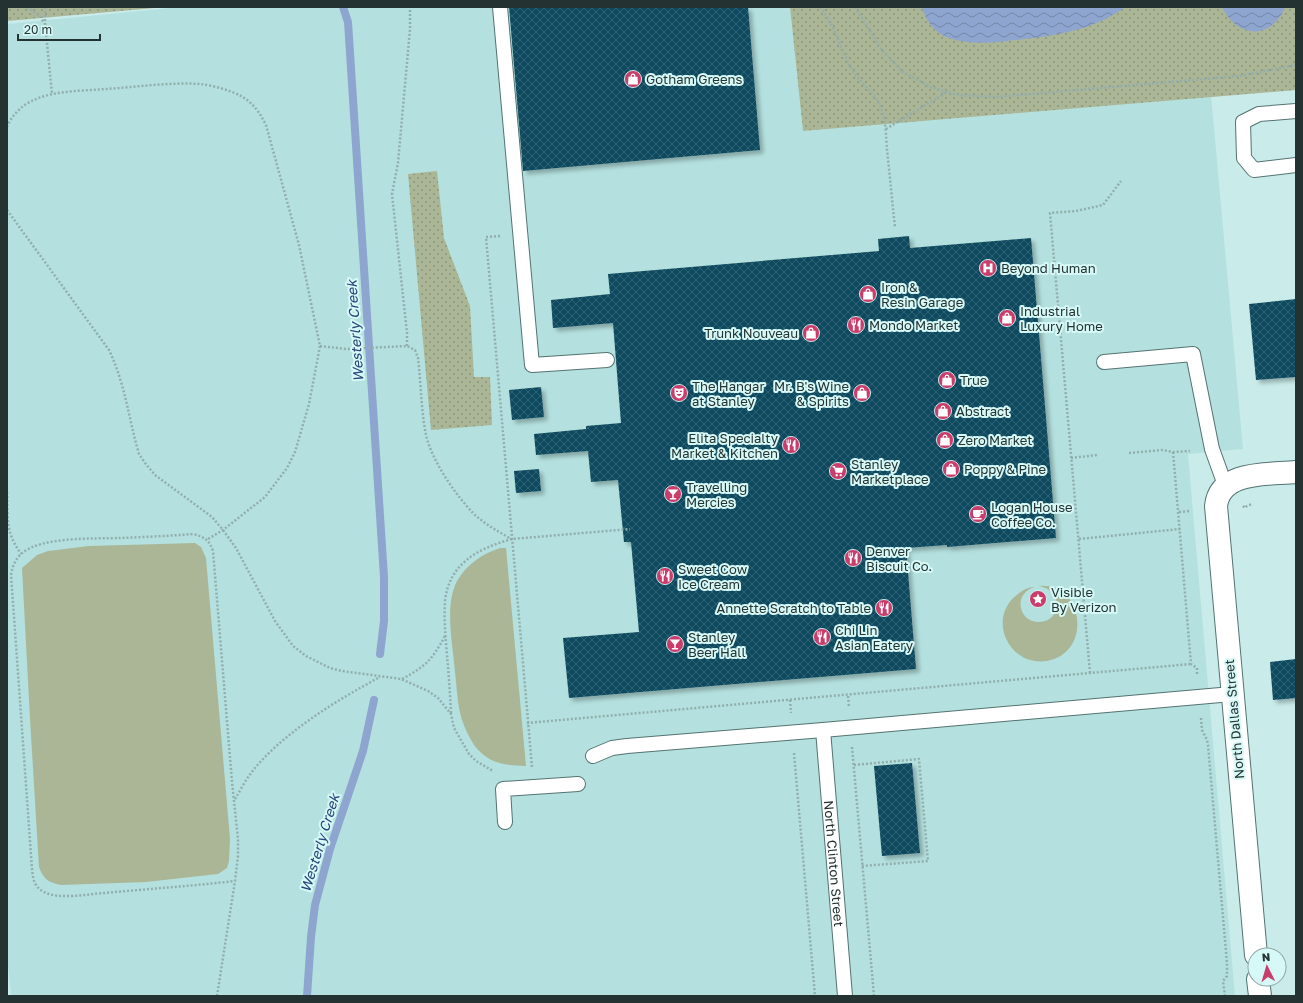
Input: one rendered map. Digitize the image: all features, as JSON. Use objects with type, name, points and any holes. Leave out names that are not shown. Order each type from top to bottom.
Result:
[{"type":"street","points":[[1225,485],[1240,478],[1296,472]]},
{"type":"street","name":"North Dallas Street","points":[[1225,485],[1218,494],[1216,508],[1255,947]]},
{"type":"lane","points":[[500,7],[532,365],[607,360]]},
{"type":"lane","points":[[1296,111],[1259,114],[1242,122],[1244,158],[1254,170],[1296,165]]},
{"type":"lane","points":[[1104,362],[1193,354],[1212,448],[1225,485]]},
{"type":"lane","points":[[593,756],[612,748],[627,746],[851,728],[1232,694]]},
{"type":"lane","name":"North Clinton Street","points":[[823,730],[845,996]]},
{"type":"lane","points":[[505,822],[503,789],[578,784]]},
{"type":"path","points":[[27,7],[40,16],[45,23]]},
{"type":"path","points":[[46,7],[45,23],[52,94]]},
{"type":"path","points":[[407,346],[407,333],[392,194],[398,163],[410,29],[410,7]]},
{"type":"path","points":[[820,7],[834,29],[849,66],[872,92],[882,108],[886,130],[895,227]]},
{"type":"path","points":[[855,7],[882,50],[902,71],[931,87],[957,95],[996,97],[1239,76],[1296,65]]},
{"type":"path","points":[[7,127],[23,106],[32,100],[52,94],[166,84],[200,84],[231,91],[243,96],[252,103],[260,113],[270,138],[282,187],[299,245],[320,346],[309,404],[295,452],[287,468],[265,497],[223,530],[208,539]]},
{"type":"path","points":[[886,130],[947,92]]},
{"type":"path","points":[[1090,673],[1050,213],[1076,211],[1103,205],[1121,181]]},
{"type":"path","points":[[7,210],[109,350],[122,383],[138,454],[156,475],[212,517],[223,530],[236,548],[276,621],[293,646],[306,656],[330,668],[401,679],[428,691],[438,698],[451,714]]},
{"type":"path","points":[[520,234],[486,237],[532,770]]},
{"type":"path","points":[[320,346],[346,349],[407,346],[415,350],[418,358],[426,435],[438,465],[453,488],[474,514],[491,527],[512,539]]},
{"type":"path","points":[[1129,453],[1162,450],[1173,452],[1190,451]]},
{"type":"path","points":[[1173,452],[1191,664]]},
{"type":"path","points":[[1071,458],[1097,455]]},
{"type":"path","points":[[7,492],[9,531],[11,539],[21,554]]},
{"type":"path","points":[[1243,506],[1245,508],[1252,504]]},
{"type":"path","points":[[1179,512],[1190,510]]},
{"type":"path","points":[[494,772],[476,761],[469,754],[454,728],[451,714],[445,600],[447,588],[457,570],[465,561],[482,549],[512,539],[630,529]]},
{"type":"path","points":[[1079,539],[1180,529]]},
{"type":"path","points":[[217,996],[235,881],[238,856],[238,839],[213,551],[208,539],[193,534],[69,540],[44,543],[21,554],[14,562],[11,576],[32,869],[35,884],[45,893],[65,896],[235,881]]},
{"type":"path","points":[[401,679],[422,668],[431,660],[446,635]]},
{"type":"path","points":[[528,723],[1191,664],[1197,668],[1202,730],[1208,745],[1228,963],[1226,976],[1223,981],[1225,996]]},
{"type":"path","points":[[234,800],[250,774],[263,759],[298,728],[353,692],[382,676]]},
{"type":"path","points":[[848,695],[874,996]]},
{"type":"path","points":[[790,700],[815,996]]},
{"type":"path","points":[[854,765],[919,759],[928,861],[862,866]]},
{"type":"shaded area","name":"Stanley Marketplace","points":[[180,7],[790,7],[803,131],[1211,94],[1243,449],[1188,454],[1235,996],[11,996],[7,954],[7,24]]},
{"type":"green space","points":[[7,7],[166,7],[7,21]]},
{"type":"green space","points":[[790,7],[1296,7],[1296,90],[803,131]]},
{"type":"green space","points":[[437,171],[444,238],[470,306],[474,377],[490,377],[492,425],[431,430],[408,174]]},
{"type":"green space","points":[[195,543],[201,547],[206,558],[230,839],[229,861],[227,868],[218,874],[146,882],[61,885],[53,883],[45,878],[39,867],[22,568],[37,555],[48,551],[89,546]]},
{"type":"green space","points":[[500,548],[506,548],[526,766],[503,764],[491,760],[474,745],[464,727],[457,696],[450,626],[453,591],[457,581],[470,565],[487,553]]},
{"type":"green space","points":[[1039,586],[1054,588],[1066,595],[1073,606],[1077,619],[1077,633],[1071,645],[1062,655],[1047,661],[1033,661],[1012,649],[1006,638],[1003,627],[1004,615],[1008,604],[1020,593],[1030,588],[1035,587],[1027,591],[1022,596],[1021,609],[1024,615],[1029,620],[1036,622],[1045,621],[1053,616],[1057,606],[1056,598],[1051,591]]},
{"type":"water","points":[[922,7],[1125,7],[1100,22],[1072,31],[999,42],[982,43],[965,42],[944,36],[928,21]]},
{"type":"water","points":[[1222,7],[1285,7],[1279,18],[1272,25],[1263,30],[1254,31],[1245,30],[1236,25],[1228,18]]},
{"type":"building","name":"Gotham Greens","points":[[509,7],[748,7],[760,150],[523,171]]},
{"type":"building","name":"Stanley Marketplace","points":[[909,236],[910,248],[1031,238],[1056,538],[947,547],[947,545],[906,548],[916,669],[569,698],[563,638],[639,632],[631,542],[624,542],[618,480],[591,482],[588,451],[536,455],[534,434],[586,429],[586,426],[621,423],[613,323],[553,328],[551,300],[610,294],[608,274],[879,251],[878,239]]},
{"type":"building","points":[[1296,299],[1296,377],[1256,380],[1249,304]]},
{"type":"building","points":[[541,387],[544,417],[512,420],[509,390]]},
{"type":"building","points":[[539,469],[541,491],[516,493],[514,471]]},
{"type":"building","points":[[1296,659],[1296,698],[1273,700],[1270,662]]},
{"type":"building","points":[[912,763],[920,853],[882,856],[874,766]]},
{"type":"waterway","name":"Westerly Creek","points":[[343,7],[348,22],[384,577],[384,621],[380,654]]},
{"type":"waterway","name":"Westerly Creek","points":[[307,996],[315,905],[330,849],[363,751],[374,700]]},
{"type":"place","name":"Gotham Greens","points":[[633,79]]},
{"type":"place","name":"Beyond Human","points":[[988,268]]},
{"type":"place","name":"Iron & Resin Garage","points":[[868,294]]},
{"type":"place","name":"Industrial Luxury Home","points":[[1007,318]]},
{"type":"place","name":"Mondo Market","points":[[856,325]]},
{"type":"place","name":"Trunk Nouveau","points":[[811,333]]},
{"type":"place","name":"True","points":[[947,380]]},
{"type":"place","name":"The Hangar at Stanley","points":[[679,393]]},
{"type":"place","name":"Mr. B's Wine & Spirits","points":[[862,393]]},
{"type":"place","name":"Abstract","points":[[943,411]]},
{"type":"place","name":"Zero Market","points":[[945,440]]},
{"type":"place","name":"Elita Specialty Market & Kitchen","points":[[791,445]]},
{"type":"place","name":"Poppy & Pine","points":[[951,469]]},
{"type":"place","name":"Stanley Marketplace","points":[[838,471]]},
{"type":"place","name":"Travelling Mercies","points":[[673,494]]},
{"type":"place","name":"Logan House Coffee Co.","points":[[978,514]]},
{"type":"place","name":"Denver Biscuit Co.","points":[[853,558]]},
{"type":"place","name":"Sweet Cow Ice Cream","points":[[665,576]]},
{"type":"place","name":"Visible By Verizon","points":[[1038,599]]},
{"type":"place","name":"Annette Scratch to Table","points":[[884,608]]},
{"type":"place","name":"Chi Lin Asian Eatery","points":[[822,637]]},
{"type":"place","name":"Stanley Beer Hall","points":[[675,644]]}]
